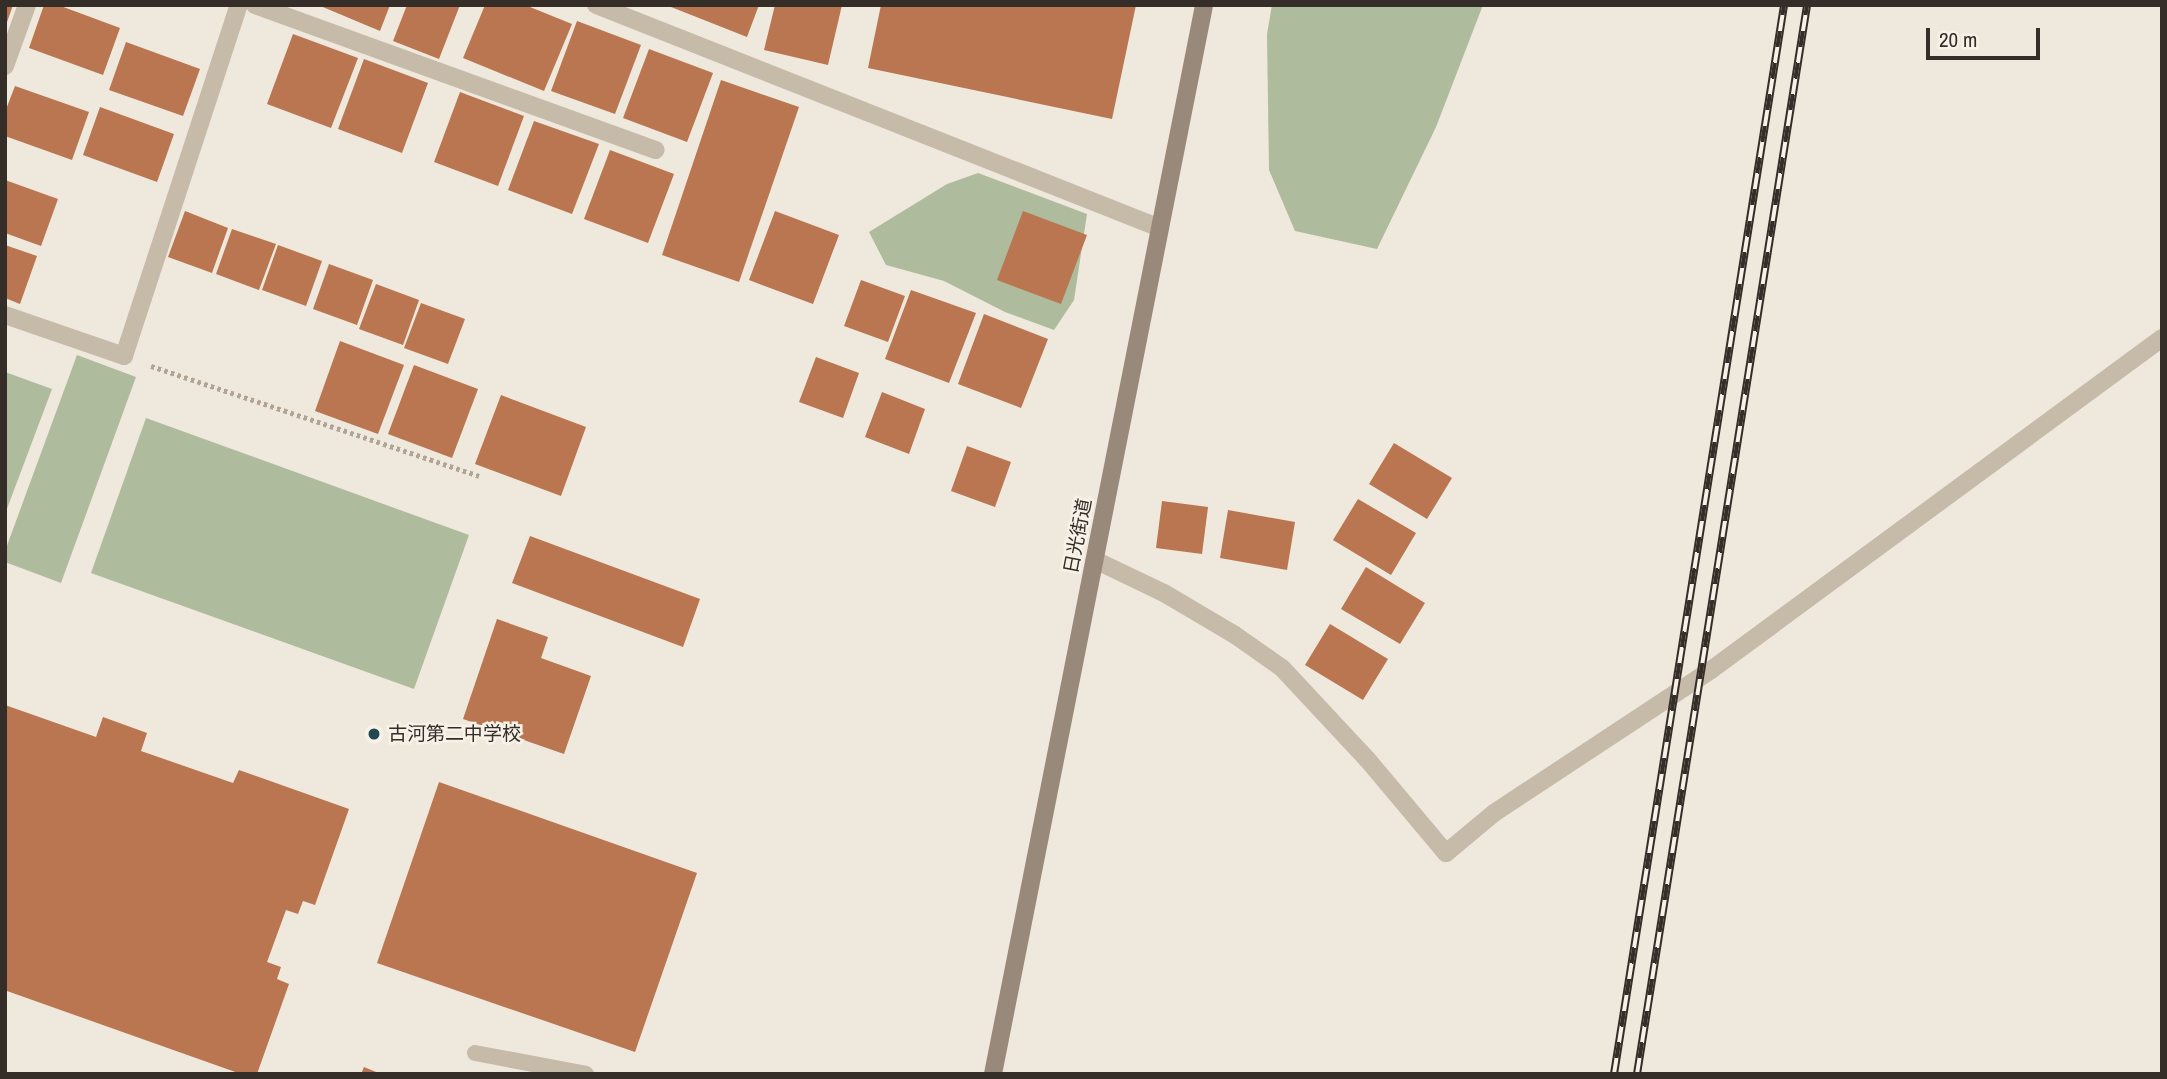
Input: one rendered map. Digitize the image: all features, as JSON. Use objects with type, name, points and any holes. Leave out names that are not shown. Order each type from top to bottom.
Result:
[{"type":"main road","name":"日光街道","points":[[993,1074],[1204,5]]},
{"type":"street","points":[[5,66],[27,5]]},
{"type":"street","points":[[5,315],[124,356],[239,5]]},
{"type":"street","points":[[255,5],[656,150]]},
{"type":"street","points":[[596,5],[1160,228]]},
{"type":"street","points":[[1095,560],[1164,593],[1236,635],[1282,668],[1367,759],[1446,853],[1494,813],[1711,670],[2162,338]]},
{"type":"lane","points":[[475,1053],[586,1074]]},
{"type":"path","points":[[124,356],[479,476]]},
{"type":"green space","points":[[1272,5],[1483,5],[1436,127],[1377,249],[1295,231],[1269,170],[1267,34]]},
{"type":"green space","points":[[978,173],[1087,214],[1074,300],[1054,330],[1005,312],[944,281],[886,265],[869,232],[947,184]]},
{"type":"green space","points":[[77,355],[136,377],[61,583],[5,562],[5,551]]},
{"type":"green space","points":[[5,372],[52,389],[5,514]]},
{"type":"green space","points":[[146,418],[469,535],[414,689],[91,573]]},
{"type":"building","points":[[5,5],[13,5],[6,25],[5,25]]},
{"type":"building","points":[[44,5],[58,5],[120,28],[103,75],[29,48]]},
{"type":"building","points":[[318,5],[390,5],[380,31]]},
{"type":"building","points":[[407,5],[460,5],[439,59],[393,41]]},
{"type":"building","points":[[485,5],[525,5],[572,24],[544,91],[463,58]]},
{"type":"building","points":[[666,5],[759,5],[747,37]]},
{"type":"building","points":[[775,5],[842,5],[828,65],[764,50]]},
{"type":"building","points":[[881,5],[1136,5],[1112,119],[868,68]]},
{"type":"building","points":[[577,21],[641,45],[615,114],[551,91]]},
{"type":"building","points":[[293,34],[358,58],[331,128],[267,104]]},
{"type":"building","points":[[126,42],[200,69],[183,116],[109,90]]},
{"type":"building","points":[[649,49],[713,73],[687,142],[623,118]]},
{"type":"building","points":[[364,59],[428,83],[402,153],[338,129]]},
{"type":"building","points":[[721,80],[799,107],[739,282],[662,255]]},
{"type":"building","points":[[15,86],[89,112],[72,160],[5,136],[5,112]]},
{"type":"building","points":[[460,92],[524,116],[498,186],[434,162]]},
{"type":"building","points":[[100,107],[174,134],[157,182],[83,155]]},
{"type":"building","points":[[534,121],[599,144],[572,214],[508,190]]},
{"type":"building","points":[[610,150],[674,174],[648,243],[584,219]]},
{"type":"building","points":[[5,180],[58,199],[41,246],[5,233]]},
{"type":"building","points":[[185,211],[228,228],[212,273],[168,257]]},
{"type":"building","points":[[775,211],[839,235],[813,304],[749,280]]},
{"type":"building","points":[[1023,211],[1087,235],[1061,304],[997,280]]},
{"type":"building","points":[[232,229],[276,244],[259,290],[216,274]]},
{"type":"building","points":[[5,245],[37,256],[20,304],[5,298]]},
{"type":"building","points":[[278,245],[322,261],[306,306],[262,290]]},
{"type":"building","points":[[329,264],[373,280],[357,325],[313,309]]},
{"type":"building","points":[[861,280],[905,296],[888,342],[844,326]]},
{"type":"building","points":[[376,284],[419,300],[403,345],[359,329]]},
{"type":"building","points":[[911,290],[976,313],[949,383],[885,359]]},
{"type":"building","points":[[421,303],[465,319],[448,364],[404,348]]},
{"type":"building","points":[[984,314],[1048,339],[1021,408],[958,384]]},
{"type":"building","points":[[340,341],[404,365],[378,434],[315,411]]},
{"type":"building","points":[[816,357],[859,373],[843,418],[799,402]]},
{"type":"building","points":[[414,365],[478,389],[452,458],[388,434]]},
{"type":"building","points":[[882,392],[925,409],[909,454],[865,437]]},
{"type":"building","points":[[501,395],[586,427],[561,496],[475,464]]},
{"type":"building","points":[[1394,443],[1452,478],[1427,519],[1369,484]]},
{"type":"building","points":[[967,446],[1011,462],[995,507],[951,491]]},
{"type":"building","points":[[1358,499],[1416,533],[1391,575],[1333,540]]},
{"type":"building","points":[[1162,501],[1208,507],[1202,554],[1156,548]]},
{"type":"building","points":[[1228,510],[1295,522],[1287,570],[1220,558]]},
{"type":"building","points":[[530,536],[700,599],[683,647],[512,583]]},
{"type":"building","points":[[1366,567],[1425,603],[1400,644],[1341,609]]},
{"type":"building","points":[[497,619],[548,637],[541,658],[591,676],[564,754],[463,719]]},
{"type":"building","points":[[1330,624],[1388,659],[1363,700],[1305,665]]},
{"type":"building","points":[[5,705],[96,737],[103,717],[147,733],[141,751],[233,783],[239,770],[349,809],[315,905],[303,901],[298,914],[286,910],[267,962],[281,967],[277,979],[289,984],[257,1074],[241,1074],[7,991],[5,996]]},
{"type":"building","points":[[439,782],[697,873],[635,1052],[377,963]]},
{"type":"building","points":[[364,1067],[381,1074],[361,1074]]},
{"type":"railway","points":[[1614,1074],[1784,5]]},
{"type":"railway","points":[[1637,1074],[1807,5]]},
{"type":"place","name":"古河第二中学校","points":[[374,734]]}]
